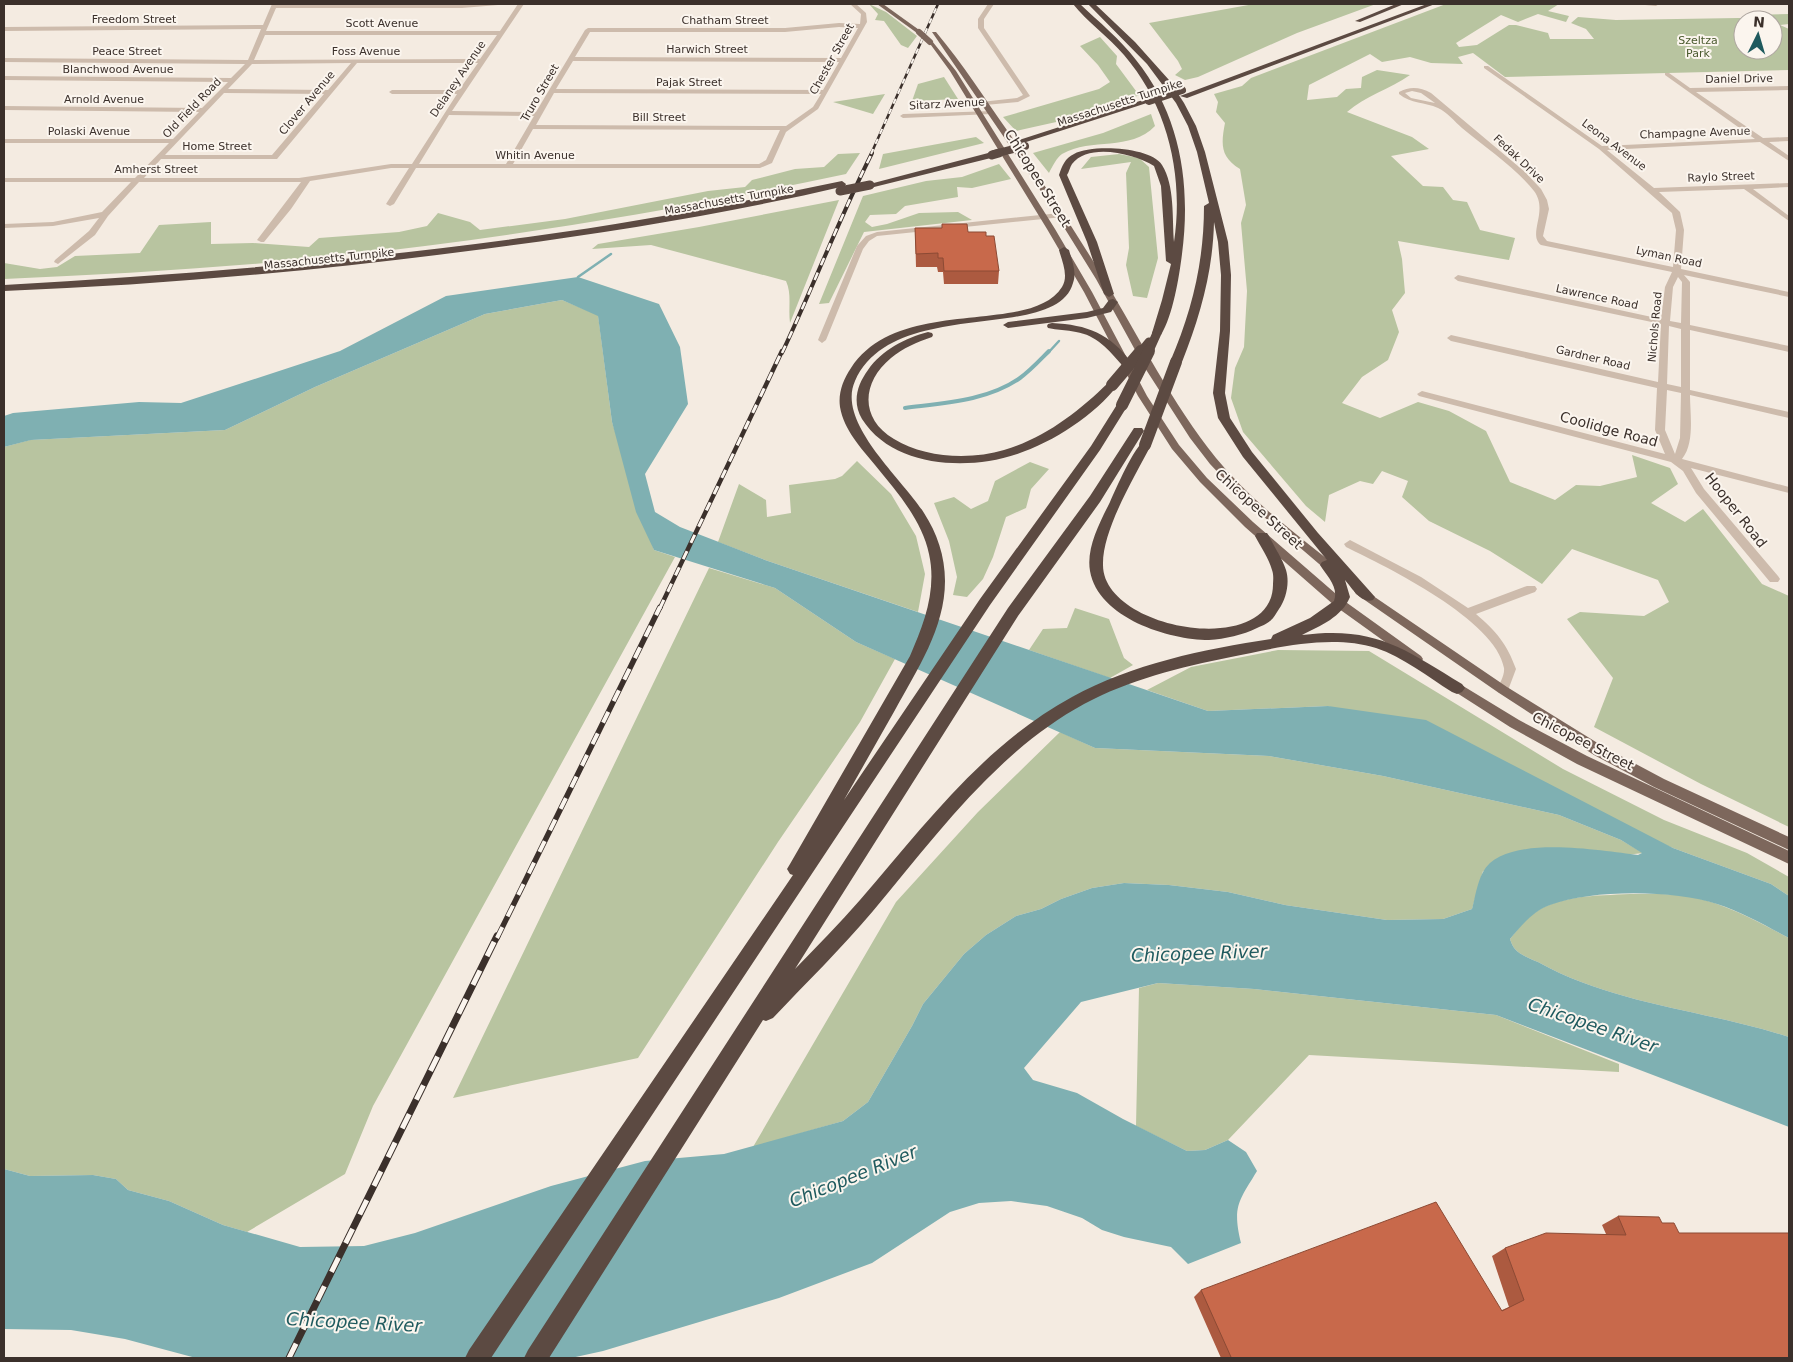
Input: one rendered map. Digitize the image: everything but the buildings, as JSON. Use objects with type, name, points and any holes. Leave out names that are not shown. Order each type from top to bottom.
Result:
[{"type":"highway","points":[[477,1358],[985,602],[1096,447],[1140,372],[1157,333],[1172,286],[1180,246],[1183,209],[1179,163],[1168,122],[1150,86],[1135,63],[1113,38],[1076,4]]},
{"type":"highway","points":[[1091,4],[1138,47],[1167,82],[1192,125],[1222,234],[1226,275],[1226,322],[1219,393],[1222,412],[1232,432],[1247,454],[1313,536],[1368,597]]},
{"type":"highway","points":[[1346,26],[1401,4]]},
{"type":"highway","name":"Massachusetts Turnpike","points":[[4,297],[161,287],[405,263],[622,233],[841,188],[1023,144],[1151,104],[1432,4]]},
{"type":"highway","name":"Massachusetts Turnpike","points":[[1183,93],[1302,43]]},
{"type":"highway","points":[[1157,333],[1112,385],[1066,426],[1030,445],[995,456],[961,460],[923,454],[894,444],[871,424],[866,417],[862,401],[865,385],[875,368],[892,352],[912,341],[938,332],[973,326],[1011,324],[1099,312],[1110,308],[1111,298],[1092,242],[1064,175],[1067,164],[1073,158],[1096,151],[1114,150],[1136,153],[1150,159],[1160,168],[1167,197],[1172,286]]},
{"type":"highway","points":[[1206,172],[1210,227],[1205,274],[1190,328],[1145,445],[1107,524],[1096,554],[1096,568],[1100,582],[1108,594],[1122,608],[1152,625],[1182,634],[1219,635],[1250,627],[1273,609],[1282,593],[1282,578],[1278,565],[1262,536]]},
{"type":"highway","name":"Massachusetts Turnpike","points":[[4,288],[239,273],[435,252],[671,217],[841,188]]},
{"type":"highway","points":[[717,1002],[846,784],[917,657],[931,625],[938,598],[938,573],[933,545],[920,516],[852,427],[846,410],[848,385],[855,370],[867,356],[888,341],[907,332],[945,322],[1021,313],[1040,308],[1054,301],[1064,293],[1069,280],[1069,267],[1064,250]]},
{"type":"highway","points":[[1011,324],[1063,326],[1086,330],[1108,342],[1126,363]]},
{"type":"highway","points":[[536,1358],[1013,612],[1095,499],[1154,406],[1176,362]]},
{"type":"highway","points":[[1262,646],[1309,625],[1340,604],[1343,597],[1339,581],[1327,565]]},
{"type":"highway","points":[[742,1038],[863,909],[955,802],[1016,743],[1050,717],[1089,695],[1126,678],[1174,663],[1262,646],[1328,638],[1378,644],[1397,652],[1457,688]]},
{"type":"main road","name":"Chicopee Street","points":[[880,4],[919,32],[941,54],[1044,216],[1099,312],[1142,395],[1179,452],[1211,490],[1340,604],[1457,688],[1566,752],[1789,858]]},
{"type":"main road","name":"Chicopee Street","points":[[927,28],[934,33],[954,57],[1060,215],[1176,410],[1207,453],[1260,508],[1368,597],[1503,690],[1608,756],[1659,783],[1789,844]]},
{"type":"street","points":[[274,5],[479,6],[507,4]]},
{"type":"street","name":"Delaney Avenue","points":[[390,204],[412,165],[521,4]]},
{"type":"street","name":"Chester Street","points":[[764,165],[770,159],[781,134],[786,128],[813,111],[844,60],[862,26],[865,16],[853,4]]},
{"type":"street","points":[[974,104],[1018,100],[1027,96],[981,28],[981,19],[990,4]]},
{"type":"street","points":[[1637,4],[1656,4]]},
{"type":"street","name":"Old Field Road","points":[[58,262],[92,233],[105,214],[250,62],[274,5]]},
{"type":"street","name":"Chatham Street","points":[[588,30],[784,30],[840,25],[862,26]]},
{"type":"street","name":"Freedom Street","points":[[4,29],[264,30]]},
{"type":"street","name":"Scott Avenue","points":[[264,30],[502,33]]},
{"type":"street","name":"Truro Street","points":[[508,166],[588,30]]},
{"type":"street","name":"Harwich Street","points":[[571,59],[844,60]]},
{"type":"street","name":"Peace Street","points":[[4,60],[250,62]]},
{"type":"street","name":"Clover Avenue","points":[[274,157],[356,61]]},
{"type":"street","name":"Foss Avenue","points":[[250,62],[482,61]]},
{"type":"street","name":"Leona Avenue","points":[[1486,66],[1602,148],[1671,207],[1678,216],[1680,230],[1677,270]]},
{"type":"street","name":"Daniel Drive","points":[[1667,74],[1789,159]]},
{"type":"street","name":"Blanchwood Avenue","points":[[4,78],[232,80]]},
{"type":"street","name":"Daniel Drive","points":[[1689,90],[1789,88]]},
{"type":"street","name":"Fedak Drive","points":[[1441,107],[1409,99],[1401,93],[1407,90],[1422,92],[1434,99],[1441,107],[1496,151],[1538,190],[1545,209],[1539,236],[1540,240],[1544,243]]},
{"type":"street","name":"Pajak Street","points":[[552,91],[825,92]]},
{"type":"street","points":[[221,92],[330,92]]},
{"type":"street","points":[[392,92],[460,92]]},
{"type":"street","name":"Arnold Avenue","points":[[4,108],[204,110]]},
{"type":"street","name":"Sitarz Avenue","points":[[903,116],[991,112]]},
{"type":"street","points":[[447,113],[539,114]]},
{"type":"street","name":"Bill Street","points":[[532,127],[786,128]]},
{"type":"street","name":"Champagne Avenue","points":[[1602,148],[1789,140]]},
{"type":"street","name":"Polaski Avenue","points":[[4,141],[174,142]]},
{"type":"street","name":"Home Street","points":[[159,157],[274,157]]},
{"type":"street","name":"Whitin Avenue","points":[[307,179],[391,166],[412,165],[752,167],[764,165]]},
{"type":"street","points":[[260,240],[288,207],[307,179]]},
{"type":"street","name":"Amherst Street","points":[[4,180],[307,179]]},
{"type":"street","name":"Raylo Street","points":[[1653,190],[1789,185]]},
{"type":"street","points":[[1746,187],[1789,219]]},
{"type":"street","points":[[4,226],[53,224],[105,214]]},
{"type":"street","points":[[822,340],[859,249],[869,237],[877,234],[1060,215]]},
{"type":"street","name":"Lyman Road","points":[[1544,243],[1789,294]]},
{"type":"street","points":[[1675,460],[1681,454],[1685,438],[1686,282],[1677,270]]},
{"type":"street","name":"Nichols Road","points":[[1675,460],[1667,450],[1660,430],[1664,323],[1669,287],[1677,270]]},
{"type":"street","name":"Lawrence Road","points":[[1458,278],[1789,349]]},
{"type":"street","name":"Gardner Road","points":[[1451,338],[1789,415]]},
{"type":"street","name":"Coolidge Road","points":[[1422,394],[1789,490]]},
{"type":"street","name":"Hooper Road","points":[[1675,460],[1687,469],[1700,491],[1756,560],[1774,579]]},
{"type":"street","points":[[1350,544],[1405,571],[1466,613],[1496,641],[1506,658],[1510,671],[1503,690]]},
{"type":"street","points":[[1466,613],[1531,589]]},
{"type":"green space","points":[[869,4],[886,12],[917,36],[908,48],[901,45],[884,21],[875,20],[878,14]]},
{"type":"green space","points":[[1254,4],[1376,4],[1297,33],[1198,77],[1185,80],[1175,75],[1182,69],[1178,61],[1149,23]]},
{"type":"green space","name":"Szeltza Park","points":[[1446,4],[1559,4],[1548,11],[1569,16],[1566,22],[1538,14],[1518,22],[1501,15],[1456,43],[1459,47],[1477,45],[1509,25],[1548,33],[1550,39],[1594,39],[1586,29],[1571,23],[1578,17],[1616,20],[1733,18],[1733,60],[1783,60],[1783,26],[1789,29],[1789,70],[1505,77],[1473,53],[1458,57],[1463,64],[1431,63],[1410,57],[1382,62],[1370,54],[1309,85],[1307,100],[1337,97],[1346,89],[1361,88],[1362,77],[1377,70],[1410,75],[1362,101],[1347,112],[1412,137],[1429,149],[1391,156],[1423,186],[1443,187],[1453,200],[1467,202],[1480,230],[1515,238],[1509,260],[1398,241],[1402,259],[1405,293],[1392,310],[1399,332],[1388,360],[1362,377],[1342,403],[1380,418],[1418,402],[1449,411],[1486,431],[1510,482],[1555,500],[1576,485],[1600,486],[1637,477],[1632,455],[1670,468],[1678,484],[1651,503],[1685,522],[1703,509],[1762,584],[1789,596],[1789,827],[1701,784],[1594,727],[1613,678],[1567,619],[1580,612],[1644,616],[1669,602],[1658,580],[1572,549],[1542,584],[1490,551],[1429,521],[1402,497],[1408,481],[1382,471],[1373,484],[1360,481],[1329,495],[1325,522],[1306,506],[1243,432],[1231,398],[1235,368],[1244,347],[1247,291],[1241,223],[1246,205],[1240,169],[1225,155],[1223,137],[1225,123],[1216,112],[1218,102],[1214,94],[1242,86],[1251,78]]},
{"type":"green space","points":[[1783,14],[1789,14],[1789,24],[1783,25]]},
{"type":"green space","points":[[1100,37],[1117,56],[1116,64],[1139,95],[1095,113],[1016,131],[1003,117],[1099,89],[1110,82],[1098,65],[1080,46]]},
{"type":"green space","points":[[944,77],[958,99],[912,101],[918,84]]},
{"type":"green space","points":[[885,94],[873,114],[833,102]]},
{"type":"green space","points":[[1151,114],[1155,126],[1145,134],[1122,142],[1074,149],[1060,155],[1049,173],[1033,153],[1103,133]]},
{"type":"green space","points":[[976,137],[984,143],[879,169],[883,154]]},
{"type":"green space","points":[[860,153],[846,174],[688,205],[531,231],[425,246],[267,263],[162,271],[4,279],[4,263],[40,269],[57,267],[75,256],[140,253],[159,225],[211,222],[211,244],[253,243],[309,247],[319,238],[399,232],[427,226],[438,213],[470,222],[480,230],[565,219],[708,191],[745,187],[752,180],[795,169],[824,167],[838,154]]},
{"type":"green space","points":[[1119,154],[1139,158],[1149,167],[1158,258],[1147,298],[1133,296],[1126,265],[1129,248],[1126,173],[1131,162],[1081,169],[1091,157]]},
{"type":"green space","points":[[999,164],[1011,179],[972,188],[957,187],[958,197],[905,206],[896,214],[870,215],[865,222],[872,227],[919,213],[958,212],[972,220],[864,232],[829,303],[819,304],[863,196],[926,181],[962,177]]},
{"type":"green space","points":[[839,200],[790,323],[789,296],[786,281],[651,245],[592,249],[598,244]]},
{"type":"green space","points":[[562,300],[598,315],[612,422],[654,550],[675,557],[373,1106],[345,1174],[247,1232],[223,1225],[169,1201],[128,1190],[116,1179],[93,1175],[30,1176],[4,1169],[4,447],[30,440],[225,430],[315,387],[485,314]]},
{"type":"green space","points":[[857,461],[891,494],[916,536],[925,574],[918,612],[718,542],[739,484],[766,500],[767,517],[791,513],[789,485],[835,479],[842,476]]},
{"type":"green space","points":[[1030,462],[1049,469],[1031,489],[1026,508],[1006,517],[993,557],[983,579],[967,597],[953,595],[957,577],[949,541],[934,503],[954,497],[971,509],[988,501],[995,481]]},
{"type":"green space","points":[[709,568],[775,588],[856,642],[895,659],[860,722],[778,842],[638,1058],[453,1098]]},
{"type":"green space","points":[[1075,608],[1109,619],[1124,658],[1133,665],[1110,678],[1029,650],[1043,629],[1067,628]]},
{"type":"green space","points":[[1278,650],[1369,651],[1563,769],[1664,820],[1747,853],[1789,877],[1789,896],[1771,884],[1673,848],[1328,706],[1208,711],[1147,690],[1191,667]]},
{"type":"green space","points":[[1060,732],[1095,748],[1269,756],[1383,776],[1559,815],[1621,840],[1643,853],[1483,871],[1472,909],[1443,919],[1387,920],[1285,905],[1228,892],[1169,885],[1124,883],[1092,888],[1061,899],[1041,909],[1016,916],[986,935],[964,954],[923,1004],[868,1102],[843,1121],[753,1147],[896,902],[978,812]]},
{"type":"green space","points":[[1630,894],[1677,895],[1705,900],[1742,914],[1789,938],[1789,1037],[1726,1020],[1629,998],[1598,988],[1567,976],[1523,955],[1515,949],[1511,942],[1510,939],[1525,920],[1550,904],[1590,896]]},
{"type":"green space","points":[[1158,983],[1254,989],[1496,1015],[1619,1064],[1619,1072],[1309,1055],[1228,1140],[1205,1150],[1187,1151],[1136,1126],[1139,988]]},
{"type":"water","name":"Chicopee River","points":[[578,277],[659,304],[680,347],[688,404],[645,474],[655,512],[680,527],[765,560],[1208,711],[1328,706],[1426,720],[1673,848],[1771,884],[1789,896],[1789,938],[1745,915],[1717,904],[1679,896],[1634,893],[1588,896],[1550,905],[1533,915],[1510,939],[1514,948],[1523,955],[1567,976],[1598,988],[1629,998],[1726,1020],[1789,1037],[1789,1127],[1496,1015],[1254,989],[1158,983],[1081,1002],[1024,1068],[1033,1080],[1077,1093],[1123,1119],[1187,1151],[1205,1150],[1228,1140],[1246,1152],[1257,1171],[1242,1197],[1237,1212],[1241,1243],[1188,1264],[1171,1247],[1124,1237],[1102,1230],[1082,1218],[1047,1206],[1011,1201],[979,1203],[950,1212],[872,1263],[779,1298],[603,1351],[571,1358],[196,1358],[125,1339],[71,1330],[4,1329],[4,1169],[30,1176],[93,1175],[116,1179],[128,1190],[169,1201],[223,1225],[300,1247],[364,1246],[415,1233],[551,1186],[645,1161],[724,1154],[843,1121],[868,1102],[923,1004],[964,954],[986,935],[1016,916],[1041,909],[1061,899],[1092,888],[1124,883],[1169,885],[1228,892],[1285,905],[1387,920],[1443,919],[1472,909],[1483,872],[1494,860],[1511,852],[1532,848],[1554,847],[1638,855],[1642,853],[1621,840],[1559,815],[1383,776],[1269,756],[1095,748],[856,642],[775,588],[654,550],[636,512],[612,422],[598,316],[562,300],[485,314],[315,387],[225,430],[31,440],[4,447],[4,416],[13,413],[139,402],[181,403],[340,351],[446,296]]},
{"type":"waterway","points":[[578,277],[611,254]]},
{"type":"waterway","points":[[1048,353],[1059,341]]},
{"type":"waterway","points":[[905,408],[965,400],[994,392],[1020,378],[1049,351]]},
{"type":"railway","points":[[871,154],[938,4]]},
{"type":"railway","points":[[782,353],[872,153]]},
{"type":"railway","points":[[660,608],[782,351]]},
{"type":"railway","points":[[497,938],[660,607]]},
{"type":"railway","points":[[289,1358],[497,936]]}]
